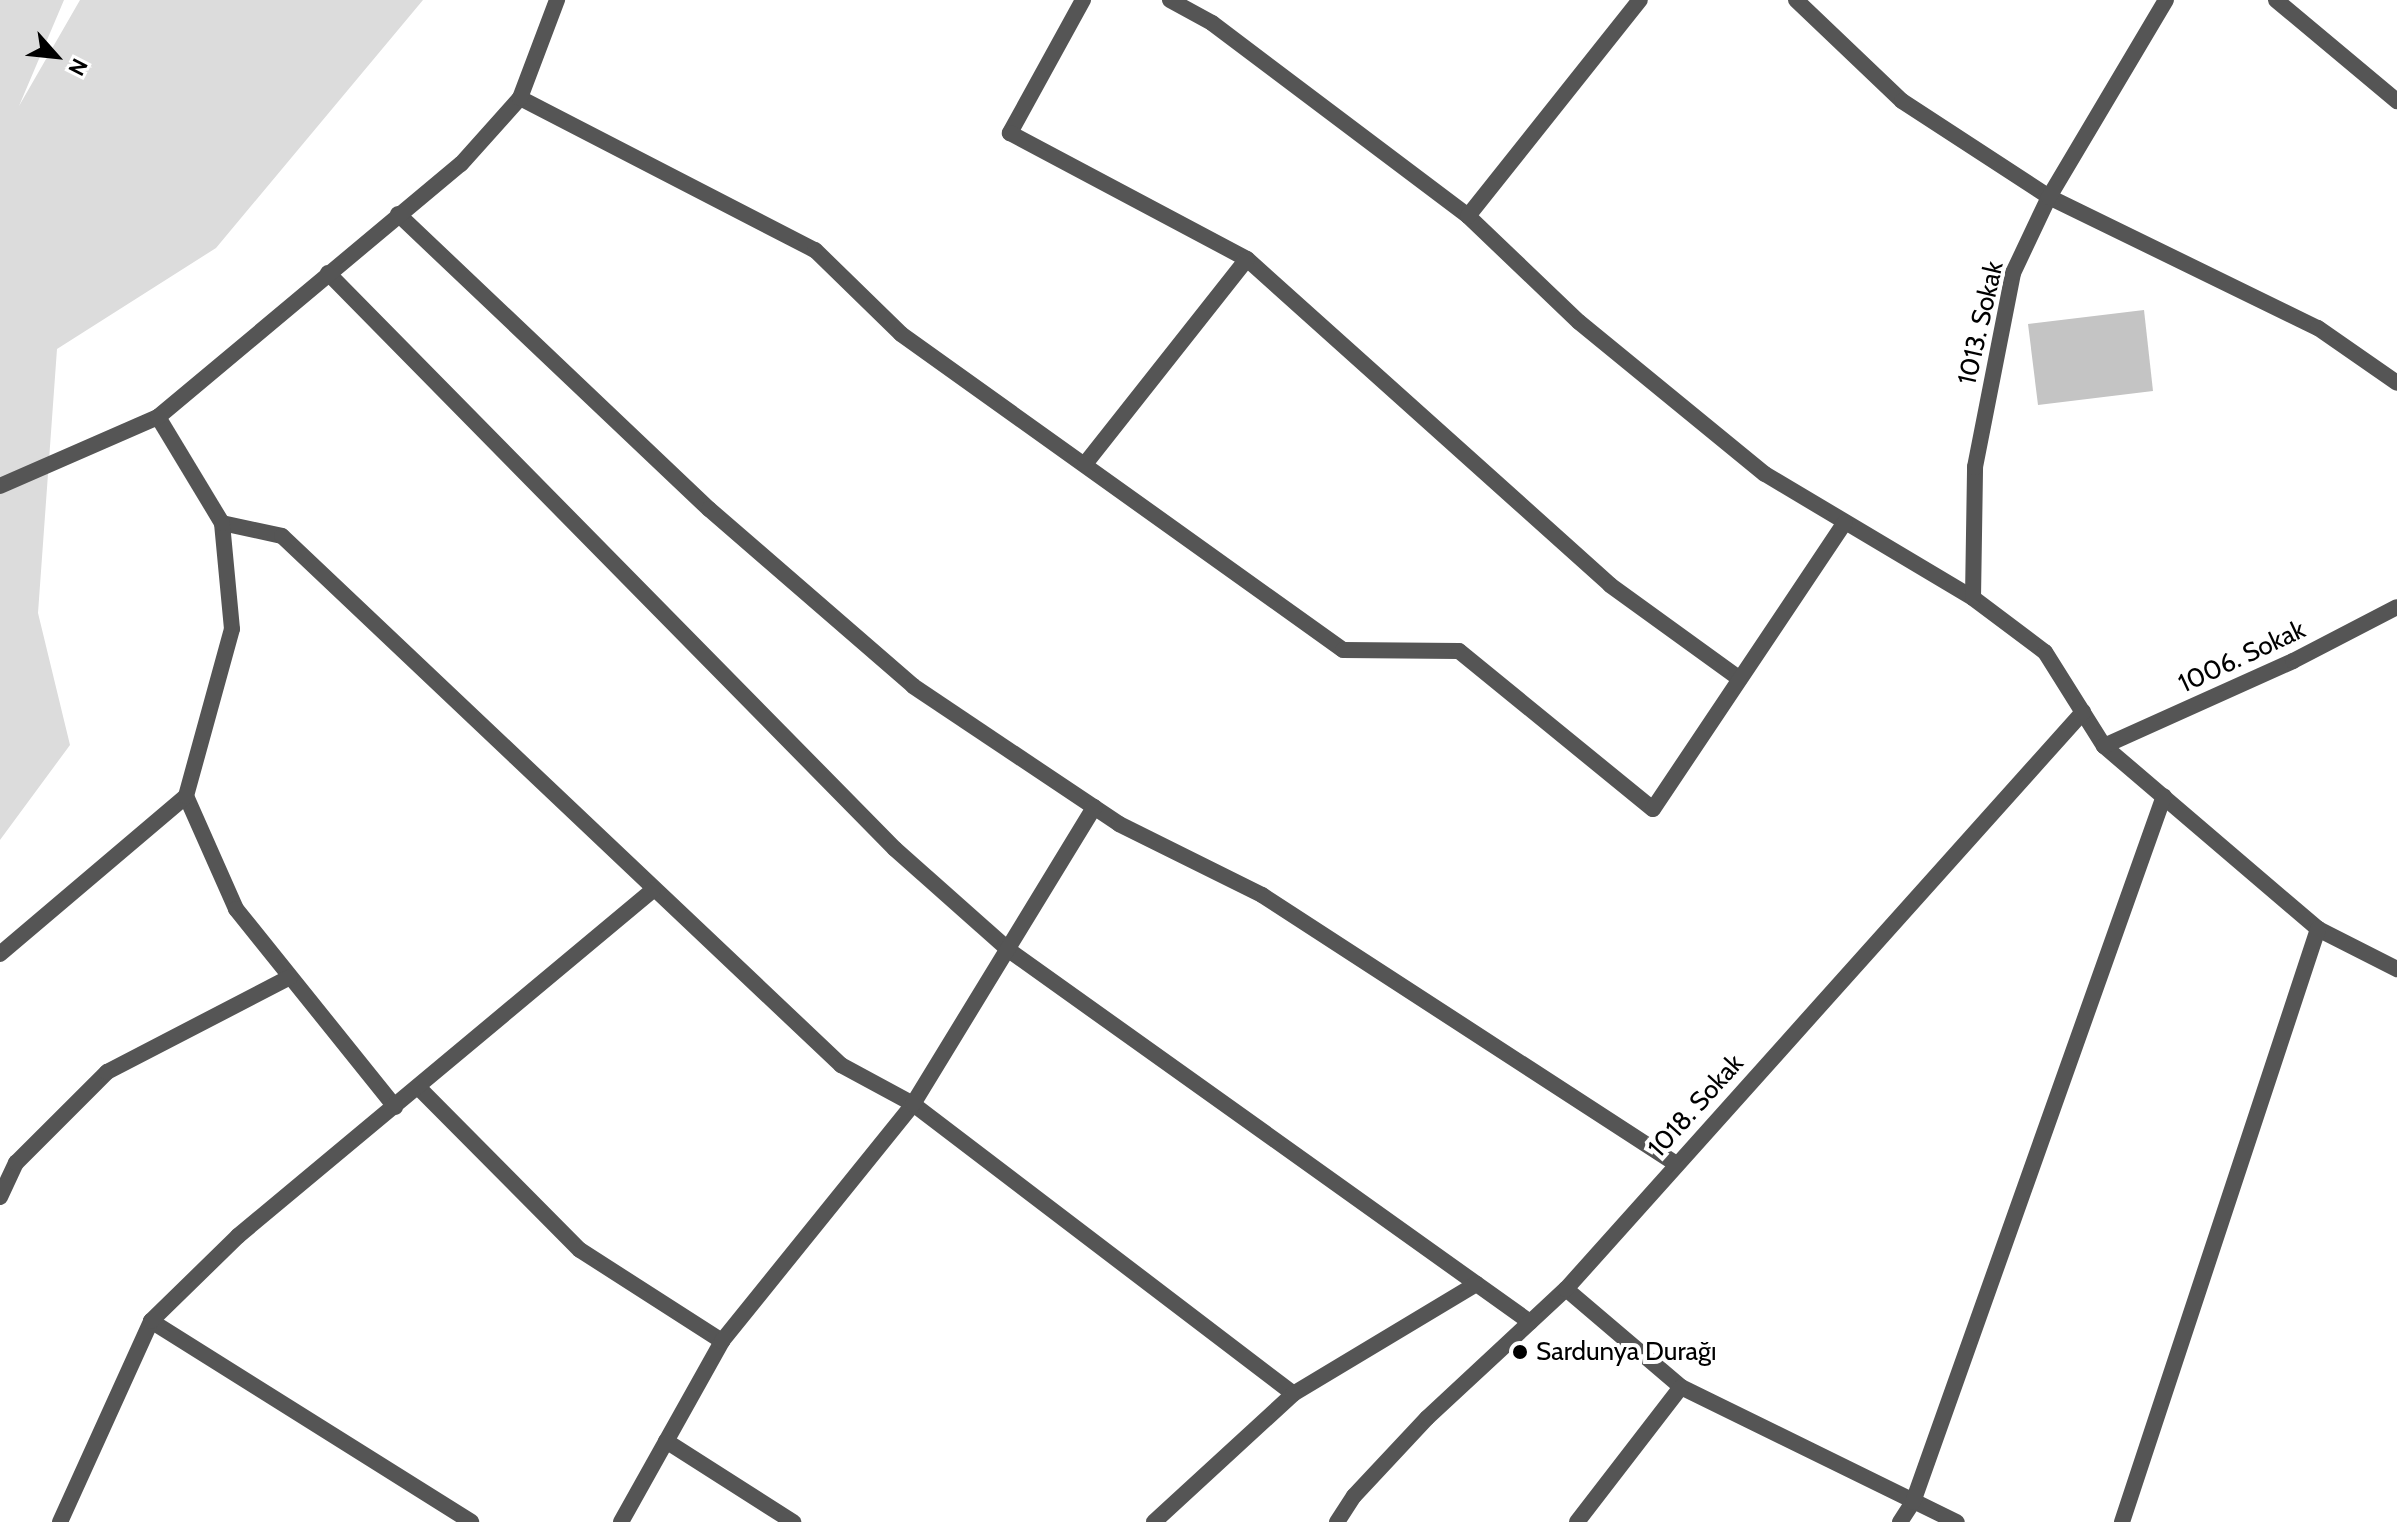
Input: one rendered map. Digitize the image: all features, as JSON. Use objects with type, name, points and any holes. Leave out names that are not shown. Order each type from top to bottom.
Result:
[{"type":"street","points":[[0,486],[158,417],[461,164],[520,98],[557,0]]},
{"type":"street","points":[[1083,0],[1010,133],[1247,259],[1610,585],[1740,679]]},
{"type":"street","points":[[1170,0],[1212,23],[1468,216],[1579,322],[1754,465],[1973,598],[2045,652],[2104,746],[2318,929],[2397,969]]},
{"type":"street","points":[[1468,216],[1640,0]]},
{"type":"street","points":[[1796,0],[1902,101],[2049,197],[2318,328],[2397,383]]},
{"type":"street","name":"1013. Sokak","points":[[1973,598],[1978,452],[2013,273],[2049,197],[2166,0]]},
{"type":"street","points":[[2276,0],[2397,101]]},
{"type":"street","points":[[520,98],[815,250],[901,334],[1343,650],[1459,651],[1653,809],[1845,522]]},
{"type":"street","points":[[398,214],[709,509],[913,686],[1094,807],[1262,895],[1676,1164]]},
{"type":"street","points":[[1085,464],[1247,259]]},
{"type":"street","points":[[328,273],[895,849],[1010,951],[1530,1322]]},
{"type":"street","points":[[0,954],[186,796],[232,629],[222,523],[158,417]]},
{"type":"street","points":[[222,523],[282,536],[841,1065],[913,1104],[1293,1394]]},
{"type":"street","name":"1006. Sokak","points":[[2104,746],[2293,661],[2397,607]]},
{"type":"street","name":"1018. Sokak","points":[[1337,1522],[1354,1496],[1427,1418],[1566,1289],[2083,712]]},
{"type":"street","points":[[186,796],[236,909],[395,1107]]},
{"type":"street","points":[[1900,1522],[1913,1502],[2164,796]]},
{"type":"street","points":[[621,1522],[722,1341],[913,1104],[1010,951],[1094,807]]},
{"type":"street","points":[[60,1522],[151,1321],[238,1236],[653,890]]},
{"type":"street","points":[[2122,1522],[2318,929]]},
{"type":"street","points":[[0,1197],[16,1163],[107,1072],[290,977]]},
{"type":"street","points":[[419,1088],[580,1250],[722,1341]]},
{"type":"street","points":[[1154,1522],[1293,1394],[1476,1284]]},
{"type":"street","points":[[1566,1289],[1681,1387],[1957,1522]]},
{"type":"street","points":[[151,1321],[471,1522]]},
{"type":"street","points":[[1577,1522],[1681,1387]]},
{"type":"street","points":[[666,1441],[793,1522]]},
{"type":"shaded area","points":[[0,0],[64,0],[19,106],[80,0],[423,0],[216,248],[57,349],[38,613],[70,745],[0,840]]},
{"type":"building","points":[[2144,310],[2153,391],[2038,405],[2028,324]]},
{"type":"place","name":"Sardunya Durağı","points":[[1520,1352]]}]
